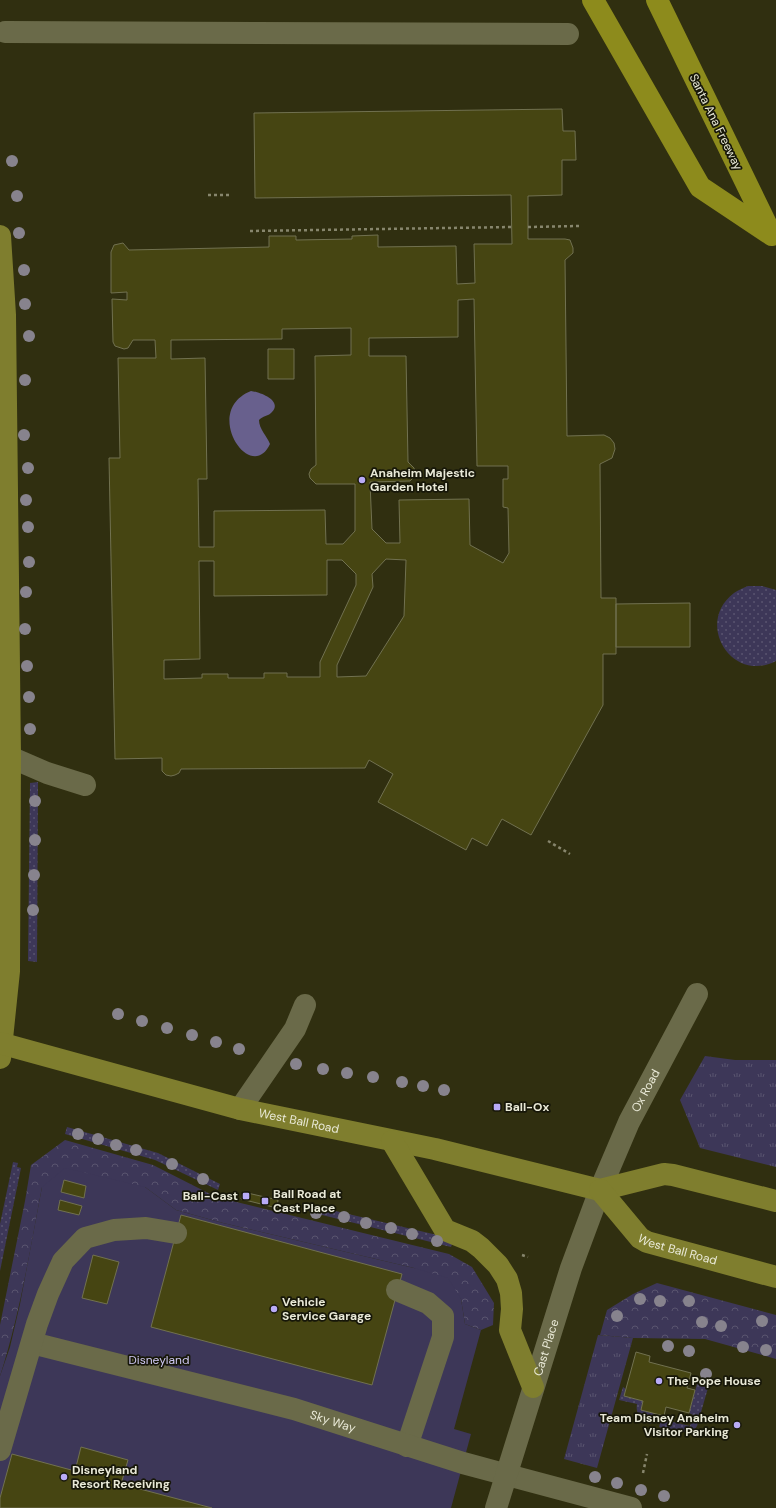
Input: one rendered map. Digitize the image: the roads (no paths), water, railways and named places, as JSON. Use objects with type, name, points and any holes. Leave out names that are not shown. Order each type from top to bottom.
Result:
[{"type":"highway","points":[[594,0],[700,187],[774,240]]},
{"type":"highway","name":"Santa Ana Freeway","points":[[657,0],[774,240]]},
{"type":"main road","points":[[0,236],[5,315],[6,561],[10,757],[9,971],[1,1048]]},
{"type":"main road","name":"West Ball Road","points":[[1,1048],[240,1109],[435,1149],[600,1190],[668,1174],[776,1201]]},
{"type":"main road","points":[[392,1141],[445,1230],[472,1241],[481,1248],[498,1265],[507,1279],[511,1293],[512,1309],[510,1330],[533,1387]]},
{"type":"main road","name":"West Ball Road","points":[[600,1190],[640,1238],[647,1242],[776,1277]]},
{"type":"street","points":[[5,32],[568,34]]},
{"type":"street","points":[[10,757],[47,773],[85,785]]},
{"type":"street","name":"Ox Road","points":[[600,1190],[629,1122],[697,994]]},
{"type":"street","points":[[240,1109],[295,1029],[305,1005]]},
{"type":"street","name":"Cast Place","points":[[496,1508],[571,1268],[600,1190]]},
{"type":"street","points":[[0,1450],[28,1353],[48,1294],[63,1261],[85,1238],[114,1230],[146,1228],[176,1234]]},
{"type":"street","points":[[397,1290],[428,1303],[443,1316],[443,1337],[408,1446]]},
{"type":"street","name":"Sky Way","points":[[32,1343],[294,1410],[408,1446],[631,1508]]},
{"type":"place","name":"Anaheim Majestic Garden Hotel","points":[[362,480]]},
{"type":"place","name":"Ball-Ox","points":[[497,1107]]},
{"type":"place","name":"Ball-Cast","points":[[246,1196]]},
{"type":"place","name":"Ball Road at Cast Place","points":[[265,1201]]},
{"type":"place","name":"Vehicle Service Garage","points":[[274,1309]]},
{"type":"place","name":"The Pope House","points":[[659,1381]]},
{"type":"place","name":"Team Disney Anaheim Visitor Parking","points":[[737,1425]]},
{"type":"place","name":"Disneyland Resort Receiving","points":[[64,1477]]},
{"type":"park label","name":"Disneyland","points":[[159,1360]]}]
